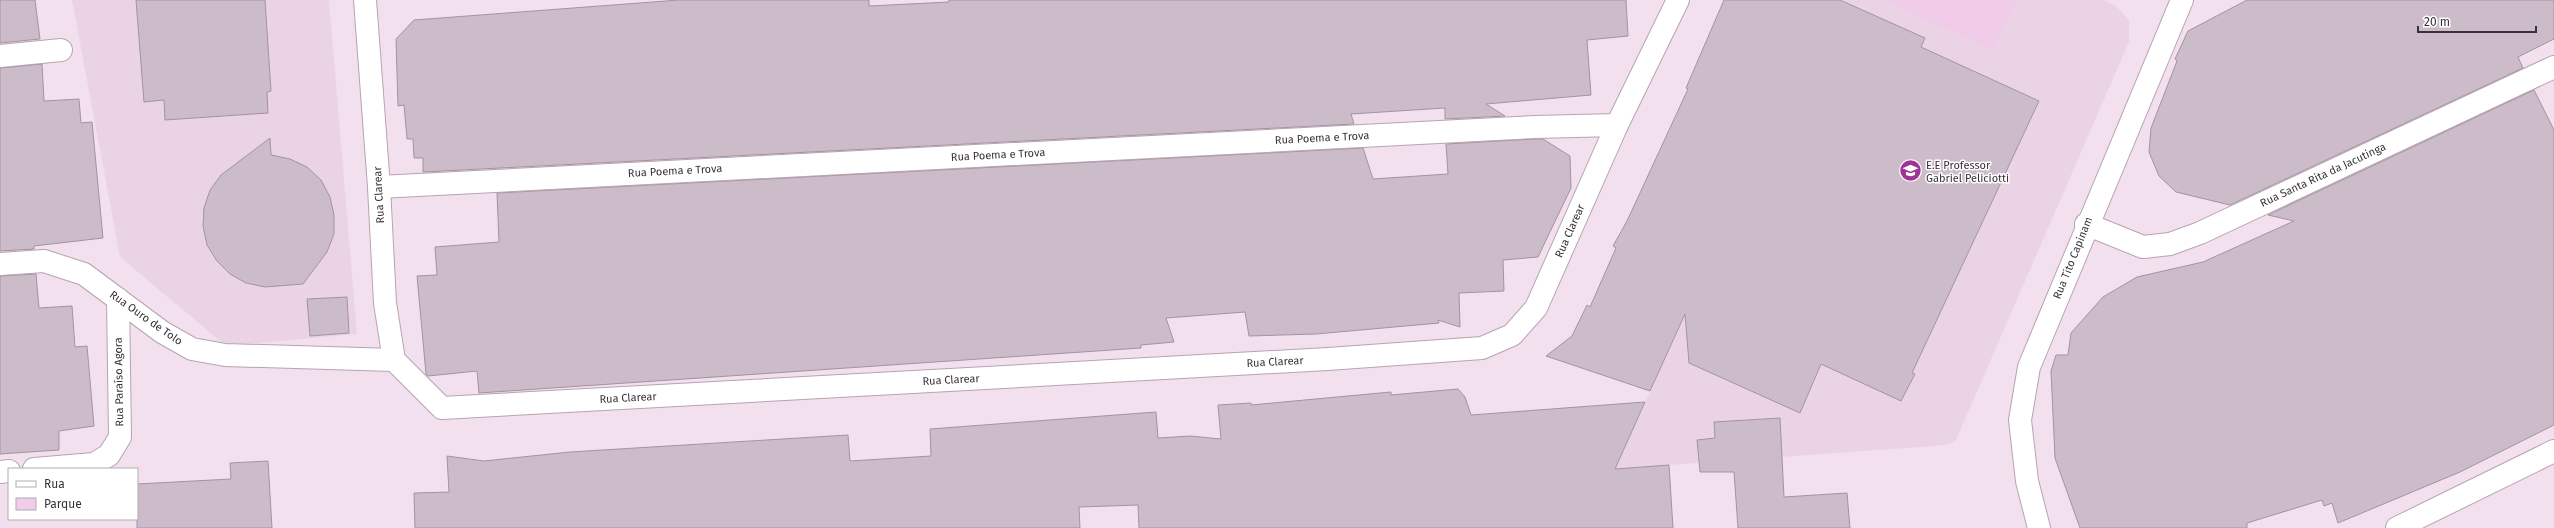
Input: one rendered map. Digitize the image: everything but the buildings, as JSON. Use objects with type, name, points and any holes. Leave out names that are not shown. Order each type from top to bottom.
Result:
[{"type":"street","name":"Rua Clarear","points":[[365,0],[379,187],[385,303],[394,360],[442,408],[1328,359],[1482,348],[1512,335],[1536,308],[1617,125],[1678,0]]},
{"type":"street","name":"Rua Tito Capinam","points":[[2039,528],[2027,481],[2020,420],[2029,367],[2086,224],[2182,0]]},
{"type":"street","points":[[0,56],[61,50]]},
{"type":"street","name":"Rua Santa Rita da Jacutinga","points":[[2086,224],[2143,247],[2170,244],[2200,233],[2554,67]]},
{"type":"street","name":"Rua Poema e Trova","points":[[379,187],[1535,127],[1617,125]]},
{"type":"street","name":"Rua Ouro de Tolo","points":[[0,264],[44,261],[84,274],[162,332],[192,349],[224,355],[394,360]]},
{"type":"street","name":"Rua Paraíso Agora","points":[[46,468],[94,464],[109,455],[120,437],[118,299]]},
{"type":"street","points":[[2397,528],[2554,451]]},
{"type":"shaded area","points":[[72,0],[329,0],[357,334],[226,346],[120,257]]},
{"type":"shaded area","name":"E.E Professor Gabriel Peliciotti","points":[[1827,0],[2104,0],[2116,6],[2129,20],[2129,42],[1956,440],[1950,444],[1934,446],[1615,469]]},
{"type":"green space","points":[[1885,0],[2017,0],[1993,51]]},
{"type":"place","name":"E.E Professor Gabriel Peliciotti","points":[[1911,171]]}]
